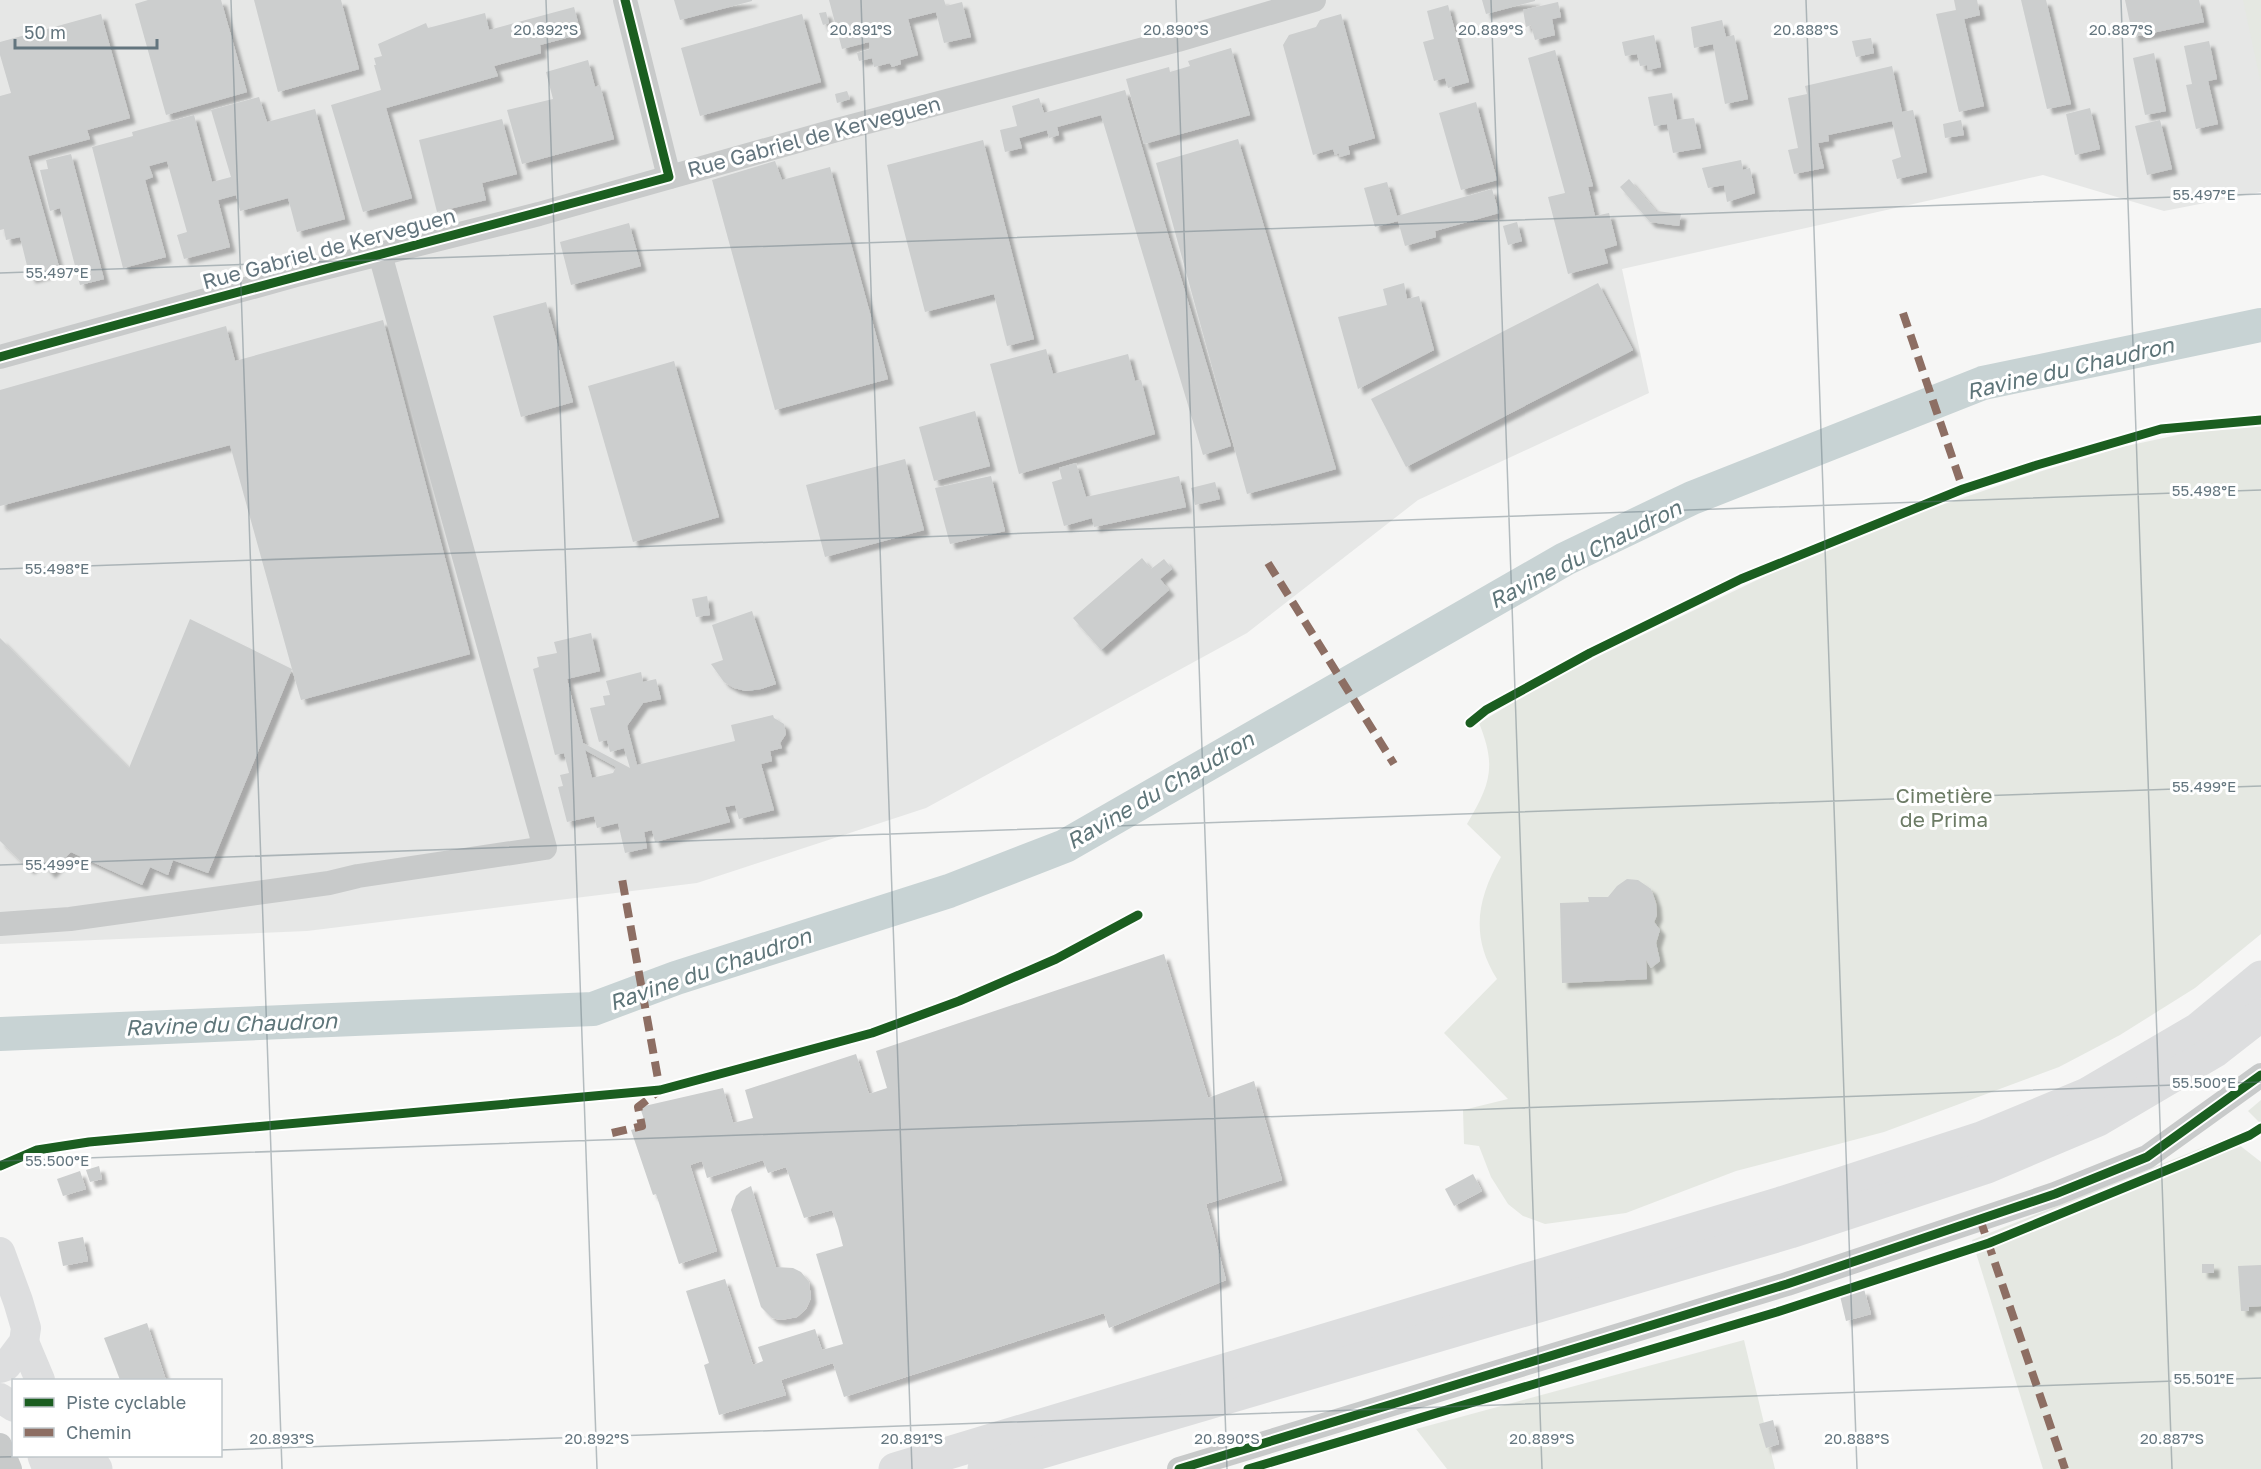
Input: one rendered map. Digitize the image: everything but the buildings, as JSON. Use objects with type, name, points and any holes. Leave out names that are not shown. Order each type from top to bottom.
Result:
[{"type":"highway","points":[[895,1469],[1770,1207],[1981,1138],[2087,1094],[2198,1029],[2261,977]]},
{"type":"highway","points":[[984,1469],[1790,1232],[1986,1167],[2098,1120],[2215,1051],[2261,1015]]},
{"type":"main road","points":[[0,1252],[26,1328],[10,1359],[39,1379]]},
{"type":"street","points":[[625,0],[669,177]]},
{"type":"street","name":"Rue Gabriel de Kerveguen","points":[[0,357],[380,254],[539,214],[1178,40],[1314,0]]},
{"type":"street","points":[[0,924],[103,915],[329,883],[358,876],[545,848],[380,254]]},
{"type":"street","points":[[1179,1469],[1787,1284],[2055,1194],[2147,1157],[2261,1075]]},
{"type":"street","points":[[0,1445],[10,1469]]},
{"type":"shaded area","points":[[0,0],[2261,0],[2261,192],[2164,211],[2043,175],[1622,269],[1649,393],[1418,500],[1247,633],[926,808],[697,883],[307,931],[0,944]]},
{"type":"green space","points":[[2243,0],[2261,0],[2261,84]]},
{"type":"green space","name":"Cimetière de Prima","points":[[2261,425],[2261,934],[2195,988],[2120,1035],[2059,1067],[1884,1132],[1736,1171],[1626,1213],[1545,1224],[1523,1216],[1508,1204],[1491,1177],[1479,1146],[1464,1144],[1463,1110],[1508,1099],[1444,1033],[1497,979],[1483,948],[1480,918],[1486,888],[1501,857],[1467,824],[1486,787],[1488,775],[1488,752],[1479,723],[1537,688],[1601,655],[1784,567],[1912,515],[2042,471],[2122,447],[2205,429]]},
{"type":"green space","points":[[2261,1100],[2261,1124],[2248,1111]]},
{"type":"green space","points":[[2229,1137],[2261,1162],[2261,1469],[2043,1469],[1972,1240]]},
{"type":"green space","points":[[1744,1340],[1775,1469],[1447,1469],[1416,1429]]},
{"type":"waterway","name":"Ravine du Chaudron","points":[[0,1034],[593,1009],[676,978],[949,891],[1065,846],[1565,559],[1692,498],[1983,383],[2261,325]]},
{"type":"marked path","points":[[1903,313],[1963,489]]},
{"type":"marked path","points":[[1268,563],[1394,764]]},
{"type":"marked path","points":[[612,1133],[642,1126],[638,1107],[660,1090],[621,873]]},
{"type":"marked path","points":[[1980,1219],[2065,1469]]},
{"type":"cycle path","points":[[0,357],[669,177],[625,0]]},
{"type":"cycle path","points":[[1470,723],[1486,710],[1590,653],[1741,579],[1963,489],[2161,429],[2261,420]]},
{"type":"cycle path","points":[[0,1166],[37,1150],[89,1142],[660,1090],[872,1033],[959,1001],[1056,959],[1138,915]]},
{"type":"cycle path","points":[[1179,1469],[1787,1284],[2055,1194],[2147,1157],[2261,1075]]},
{"type":"cycle path","points":[[1248,1469],[1777,1312],[1989,1243],[2189,1161],[2261,1128]]}]
